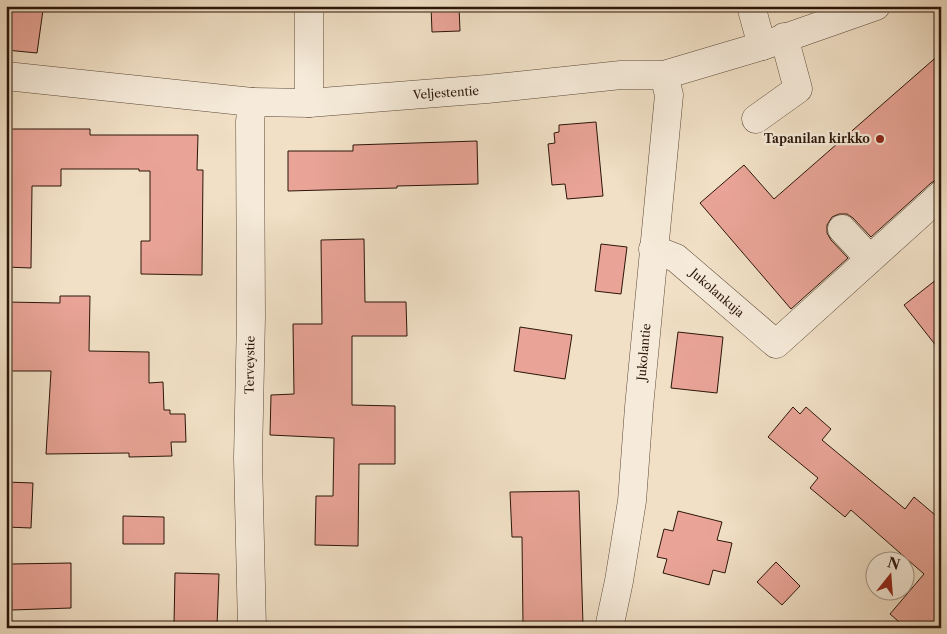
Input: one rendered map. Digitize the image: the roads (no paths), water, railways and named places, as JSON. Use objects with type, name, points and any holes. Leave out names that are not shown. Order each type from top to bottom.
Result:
[{"type":"street","points":[[309,6],[309,103]]},
{"type":"street","points":[[751,6],[773,41],[798,90],[756,119]]},
{"type":"street","name":"Veljestentie","points":[[6,76],[252,102],[309,103],[487,89],[621,75],[664,76],[876,6]]},
{"type":"street","name":"Jukolantie","points":[[609,628],[632,501],[638,406],[669,95],[664,76]]},
{"type":"street","name":"Terveystie","points":[[252,102],[250,122],[251,318],[248,458],[252,628]]},
{"type":"street","points":[[842,229],[870,259],[941,195]]},
{"type":"street","name":"Jukolankuja","points":[[653,249],[676,258],[776,344],[870,259]]},
{"type":"place","name":"Tapanilan kirkko","points":[[880,139]]}]
